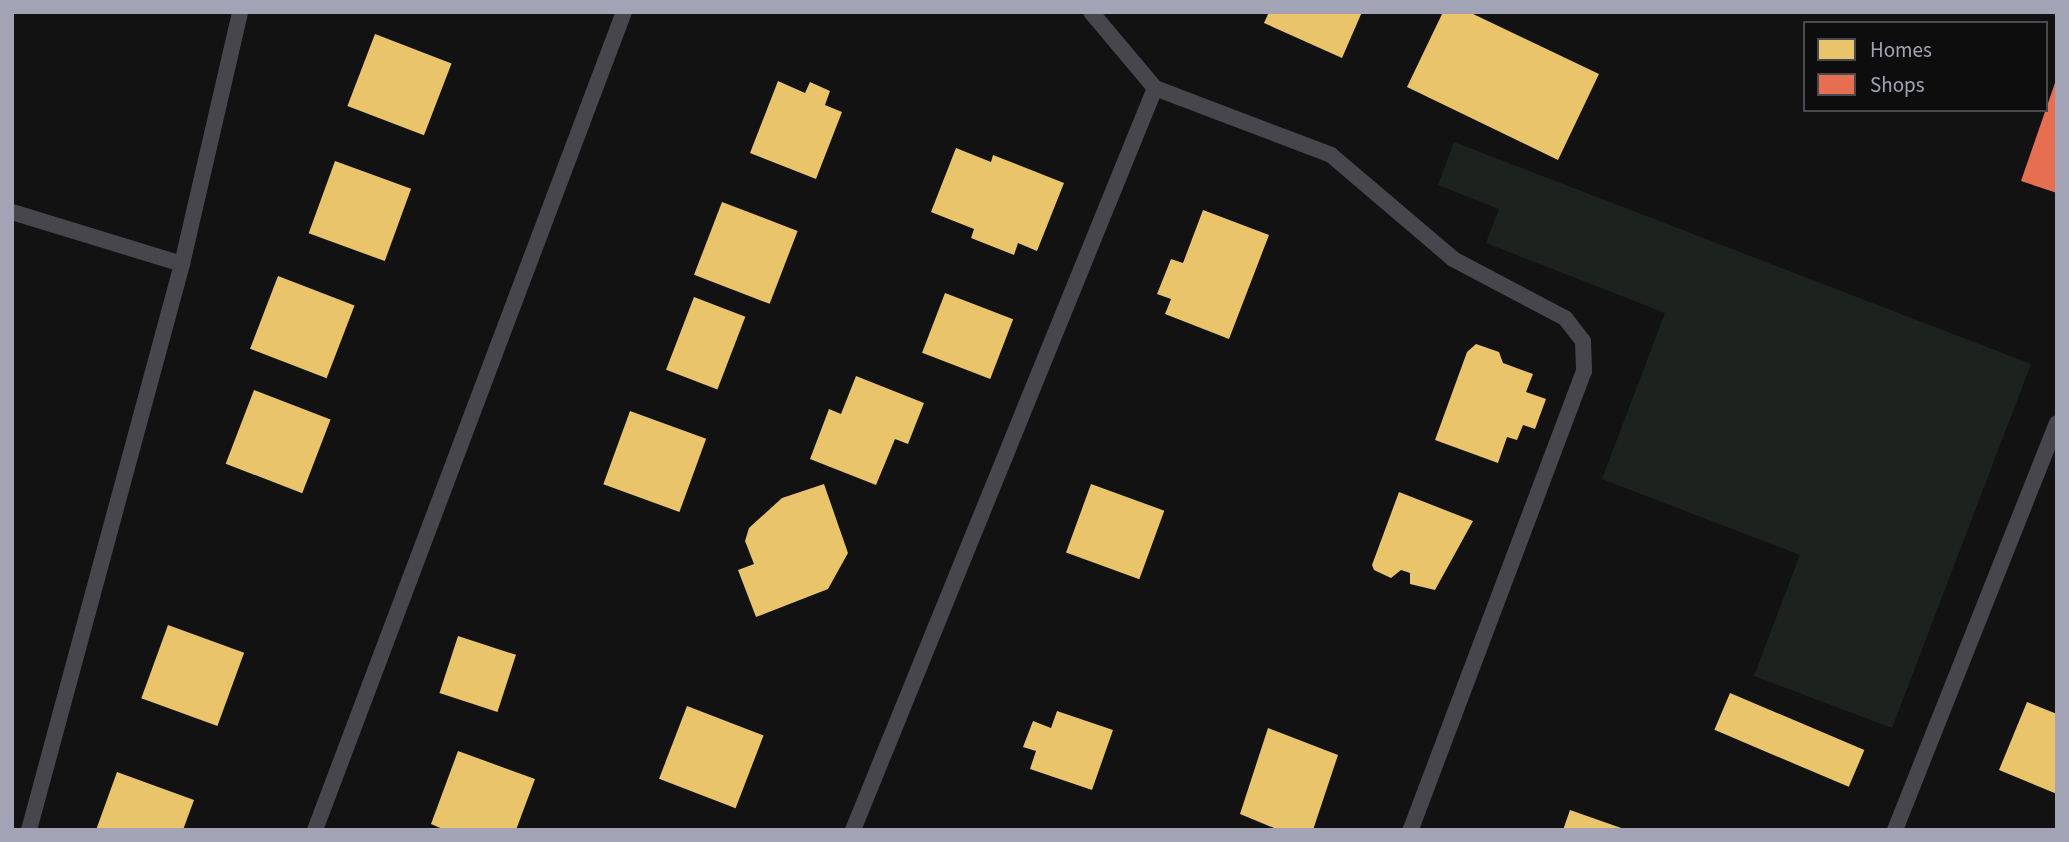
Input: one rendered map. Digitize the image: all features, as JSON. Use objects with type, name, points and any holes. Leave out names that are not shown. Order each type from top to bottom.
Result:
[{"type":"lane","points":[[29,830],[182,264],[240,12]]},
{"type":"lane","points":[[315,830],[624,12]]},
{"type":"lane","points":[[1091,12],[1155,88],[1331,155],[1453,259],[1565,317],[1583,341],[1584,371],[1411,830]]},
{"type":"lane","points":[[853,830],[1155,88]]},
{"type":"lane","points":[[12,212],[182,264]]},
{"type":"lane","points":[[1895,830],[2052,454],[2057,423]]},
{"type":"shaded area","points":[[1454,142],[2031,364],[1892,728],[1754,676],[1800,555],[1602,479],[1665,313],[1486,243],[1499,209],[1438,185]]},
{"type":"building: Homes","points":[[1269,12],[1362,12],[1342,58],[1264,23]]},
{"type":"building: Homes","points":[[1443,12],[1469,12],[1599,74],[1558,160],[1407,87]]},
{"type":"building: Homes","points":[[375,34],[452,63],[424,135],[347,106]]},
{"type":"building: Homes","points":[[778,81],[805,93],[810,82],[830,91],[825,105],[842,112],[816,179],[750,153]]},
{"type":"building: Homes","points":[[956,148],[991,162],[993,155],[1064,183],[1037,251],[1018,243],[1014,255],[971,238],[974,229],[931,212]]},
{"type":"building: Homes","points":[[335,161],[411,189],[385,261],[309,233]]},
{"type":"building: Homes","points":[[722,202],[798,231],[770,304],[694,275]]},
{"type":"building: Homes","points":[[1203,210],[1269,235],[1229,339],[1165,314],[1171,299],[1157,294],[1171,259],[1183,263]]},
{"type":"building: Homes","points":[[278,276],[355,305],[327,378],[250,349]]},
{"type":"building: Homes","points":[[945,293],[1013,319],[990,379],[922,353]]},
{"type":"building: Homes","points":[[694,297],[745,317],[717,390],[666,370]]},
{"type":"building: Homes","points":[[1476,344],[1499,352],[1503,363],[1533,374],[1526,392],[1546,399],[1535,429],[1523,425],[1517,440],[1507,437],[1498,463],[1435,440],[1467,352]]},
{"type":"building: Homes","points":[[856,376],[924,403],[908,444],[895,439],[876,485],[810,459],[829,409],[841,414]]},
{"type":"building: Homes","points":[[254,390],[331,419],[302,493],[226,464]]},
{"type":"building: Homes","points":[[630,411],[706,439],[679,512],[603,484]]},
{"type":"building: Homes","points":[[824,484],[848,553],[828,589],[756,617],[738,570],[754,564],[745,541],[749,528],[782,498]]},
{"type":"building: Homes","points":[[1091,484],[1164,511],[1139,579],[1066,553]]},
{"type":"building: Homes","points":[[1399,492],[1473,521],[1435,590],[1410,584],[1410,573],[1401,570],[1391,578],[1374,570],[1372,565]]},
{"type":"building: Homes","points":[[168,625],[244,653],[217,726],[141,698]]},
{"type":"building: Homes","points":[[458,636],[516,655],[497,712],[439,693]]},
{"type":"building: Homes","points":[[1730,693],[1864,750],[1849,787],[1714,730]]},
{"type":"building: Homes","points":[[2027,702],[2057,714],[2057,794],[1999,770]]},
{"type":"building: Homes","points":[[687,706],[764,735],[736,808],[659,779]]},
{"type":"building: Homes","points":[[1057,711],[1113,730],[1092,790],[1030,769],[1036,751],[1023,747],[1033,721],[1051,728]]},
{"type":"building: Homes","points":[[1268,728],[1338,755],[1313,830],[1279,830],[1240,814]]},
{"type":"building: Homes","points":[[458,751],[535,779],[516,830],[445,830],[431,824]]},
{"type":"building: Homes","points":[[117,772],[194,800],[183,830],[96,830]]},
{"type":"building: Homes","points":[[1570,810],[1624,829],[1624,830],[1563,830]]},
{"type":"building: Shops","points":[[2057,80],[2057,193],[2021,181],[2045,112],[2048,112],[2048,103]]}]
